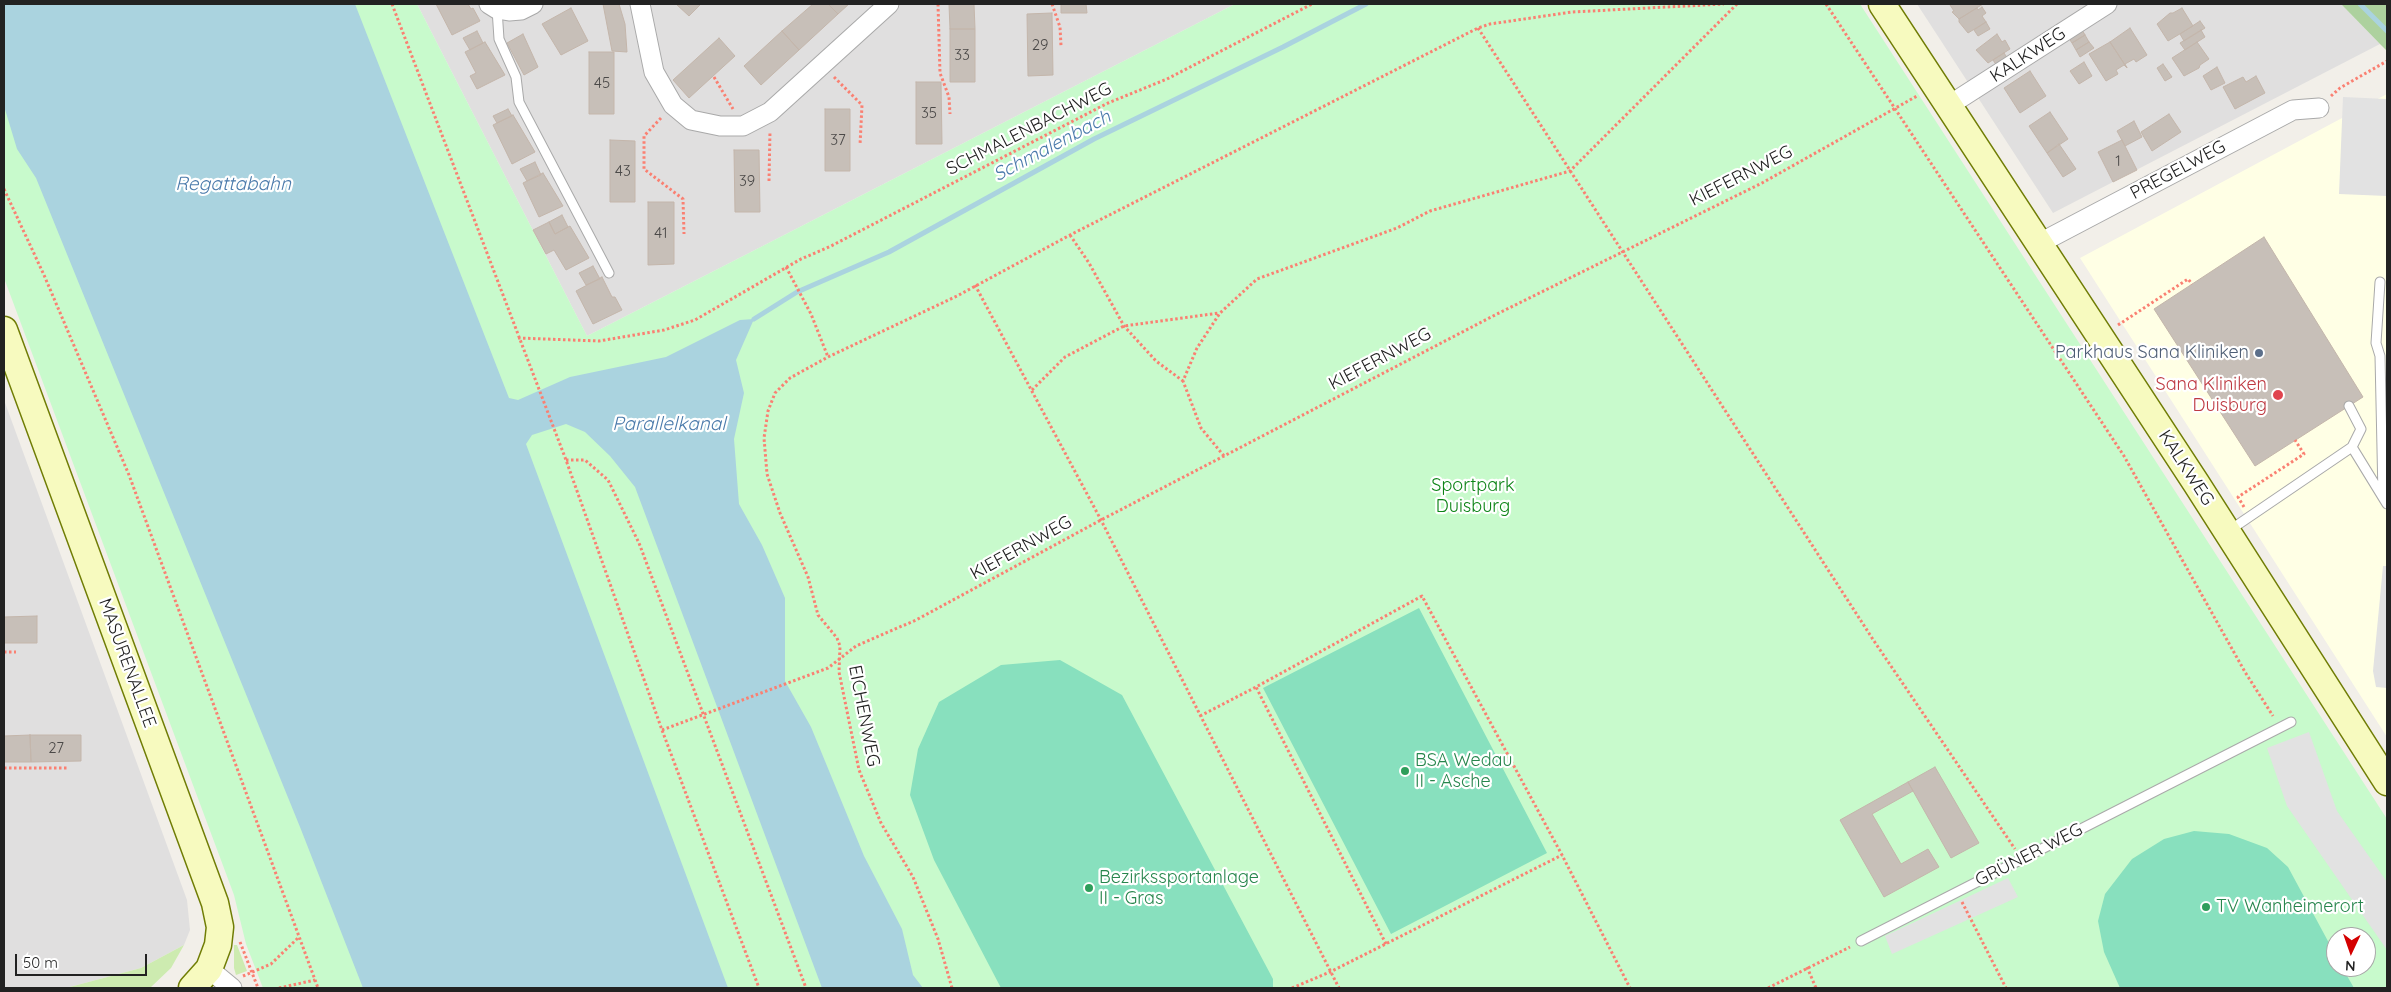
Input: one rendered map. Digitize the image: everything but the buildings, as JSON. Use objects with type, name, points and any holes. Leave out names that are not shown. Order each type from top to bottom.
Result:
[{"type":"street","points":[[493,6],[509,11],[521,10],[533,4]]},
{"type":"street","points":[[640,4],[654,72],[674,105],[691,120],[720,126],[743,126],[770,112],[889,4]]},
{"type":"street","name":"KALKWEG","points":[[1882,4],[2228,532],[2387,782]]},
{"type":"street","name":"KALKWEG","points":[[1942,96],[2107,4]]},
{"type":"street","name":"PREGELWEG","points":[[2040,243],[2293,110],[2319,108]]},
{"type":"street","name":"MASURENALLEE","points":[[4,330],[215,902],[220,927],[218,945],[209,969]]},
{"type":"street","points":[[192,988],[209,969],[232,988]]},
{"type":"lane","points":[[493,6],[499,39],[516,77],[519,102],[609,273]]},
{"type":"lane","points":[[2380,282],[2376,343],[2380,356],[2385,500]]},
{"type":"lane","points":[[2228,532],[2352,448],[2361,428],[2349,406]]},
{"type":"lane","points":[[2352,448],[2385,500]]},
{"type":"lane","name":"GRÜNER WEG","points":[[1861,942],[2291,722]]},
{"type":"path","points":[[392,4],[566,460],[662,730],[759,988]]},
{"type":"path","points":[[938,4],[940,73],[949,97],[950,114]]},
{"type":"path","points":[[1052,4],[1060,27],[1062,46]]},
{"type":"path","name":"SCHMALENBACHWEG","points":[[518,338],[599,341],[664,330],[695,320],[786,267],[1108,103],[1166,79],[1312,4]]},
{"type":"path","name":"EICHENWEG","points":[[952,988],[938,939],[913,877],[881,823],[859,770],[839,672],[840,646],[837,638],[818,614],[808,577],[774,494],[766,468],[764,449],[766,423],[775,393],[790,378],[828,357],[949,301],[975,285],[1070,235],[1478,28],[1490,24],[1572,12],[1724,4]]},
{"type":"path","points":[[1183,381],[1197,348],[1220,313],[1258,280],[1397,228],[1430,210],[1570,171],[1737,4]]},
{"type":"path","points":[[1826,4],[2124,456],[2245,672],[2280,728]]},
{"type":"path","points":[[1478,28],[1874,641],[2021,859]]},
{"type":"path","points":[[2319,108],[2340,88],[2387,61]]},
{"type":"path","points":[[822,64],[862,105],[860,145]]},
{"type":"path","points":[[714,77],[743,126]]},
{"type":"path","name":"KIEFERNWEG","points":[[662,730],[828,668],[856,646],[924,616],[1101,520],[1496,315],[1762,183],[1897,109],[1942,96]]},
{"type":"path","points":[[674,105],[644,136],[644,169],[683,199],[684,234]]},
{"type":"path","points":[[769,181],[770,112]]},
{"type":"path","points":[[4,190],[44,275],[129,475],[318,988]]},
{"type":"path","points":[[1070,235],[1089,263],[1124,326],[1156,361],[1183,381],[1201,428],[1224,456]]},
{"type":"path","points":[[786,267],[811,314],[828,357]]},
{"type":"path","points":[[2100,336],[2188,279],[2192,284]]},
{"type":"path","points":[[975,285],[1101,520],[1339,988]]},
{"type":"path","points":[[1032,390],[1065,357],[1124,326],[1220,313]]},
{"type":"path","points":[[2250,516],[2238,497],[2304,454],[2295,440]]},
{"type":"path","points":[[566,460],[585,460],[608,480],[639,542],[702,716],[806,988]]},
{"type":"path","points":[[1200,716],[1422,596],[1562,854],[1630,988]]},
{"type":"path","points":[[4,652],[16,652]]},
{"type":"path","points":[[1256,687],[1386,944]]},
{"type":"path","points":[[4,768],[69,768]]},
{"type":"path","points":[[1292,988],[1330,972],[1562,854]]},
{"type":"path","points":[[1957,892],[2006,988]]},
{"type":"path","points":[[251,972],[272,964],[299,937]]},
{"type":"path","points":[[1768,988],[1807,967],[1861,942]]},
{"type":"path","points":[[1807,967],[1816,988]]},
{"type":"path","points":[[279,988],[315,980]]},
{"type":"shaded area","points":[[417,4],[1235,4],[587,336]]},
{"type":"shaded area","points":[[1917,4],[2341,4],[2380,44],[2053,213]]},
{"type":"shaded area","name":"Sana Kliniken Duisburg","points":[[2387,94],[2387,737],[2080,258]]},
{"type":"shaded area","points":[[2343,97],[2387,99],[2387,196],[2339,194]]},
{"type":"shaded area","points":[[4,400],[187,900],[190,930],[184,945],[141,968],[66,988],[4,988]]},
{"type":"shaded area","points":[[2383,566],[2387,566],[2387,688],[2376,687],[2373,671]]},
{"type":"shaded area","points":[[2309,732],[2337,811],[2387,882],[2387,950],[2376,934],[2376,927],[2371,927],[2287,806],[2267,748]]},
{"type":"shaded area","points":[[2008,878],[2018,897],[1892,954],[1885,936]]},
{"type":"green space","name":"Sportpark Duisburg","points":[[4,4],[417,4],[587,336],[1235,4],[1860,4],[2387,819],[2387,988],[263,988],[246,944],[234,895],[4,278]]},
{"type":"green space","points":[[2341,4],[2387,4],[2387,51],[2380,44]]},
{"type":"green space","name":"BSA Wedau II - Asche","points":[[1419,608],[1547,853],[1391,934],[1263,688]]},
{"type":"green space","name":"Bezirkssportanlage II - Gras","points":[[1060,660],[1122,695],[1273,979],[1273,988],[1001,988],[934,860],[910,795],[918,749],[939,702],[1001,665]]},
{"type":"green space","name":"TV Wanheimerort","points":[[2194,831],[2229,834],[2267,848],[2288,867],[2326,937],[2326,977],[2348,977],[2354,988],[2120,988],[2104,952],[2098,921],[2105,894],[2132,859],[2164,839]]},
{"type":"green space","points":[[184,945],[171,968],[151,987],[66,988],[141,968]]},
{"type":"green space","points":[[234,945],[237,945],[247,971],[236,975],[234,968]]},
{"type":"water","name":"Regattabahn","points":[[4,4],[355,4],[509,398],[518,400],[570,377],[666,357],[740,320],[754,319],[736,360],[744,393],[734,439],[739,504],[762,545],[785,598],[785,681],[811,727],[864,856],[902,929],[913,975],[923,988],[822,988],[635,487],[610,456],[585,432],[566,424],[532,435],[526,444],[728,988],[363,988],[300,827],[36,178],[17,149],[4,106]]},
{"type":"waterway","name":"Schmalenbach","points":[[754,319],[797,292],[889,252],[1094,139],[1283,47],[1366,4]]},
{"type":"waterway","points":[[2360,4],[2387,31]]},
{"type":"place","name":"Parkhaus Sana Kliniken","points":[[2259,353]]},
{"type":"place","name":"Sana Kliniken Duisburg","points":[[2278,395]]},
{"type":"place","name":"BSA Wedau II - Asche","points":[[1405,771]]},
{"type":"place","name":"Bezirkssportanlage II - Gras","points":[[1089,888]]},
{"type":"place","name":"TV Wanheimerort","points":[[2206,907]]},
{"type":"water label","name":"Parallelkanal","points":[[669,424]]}]
